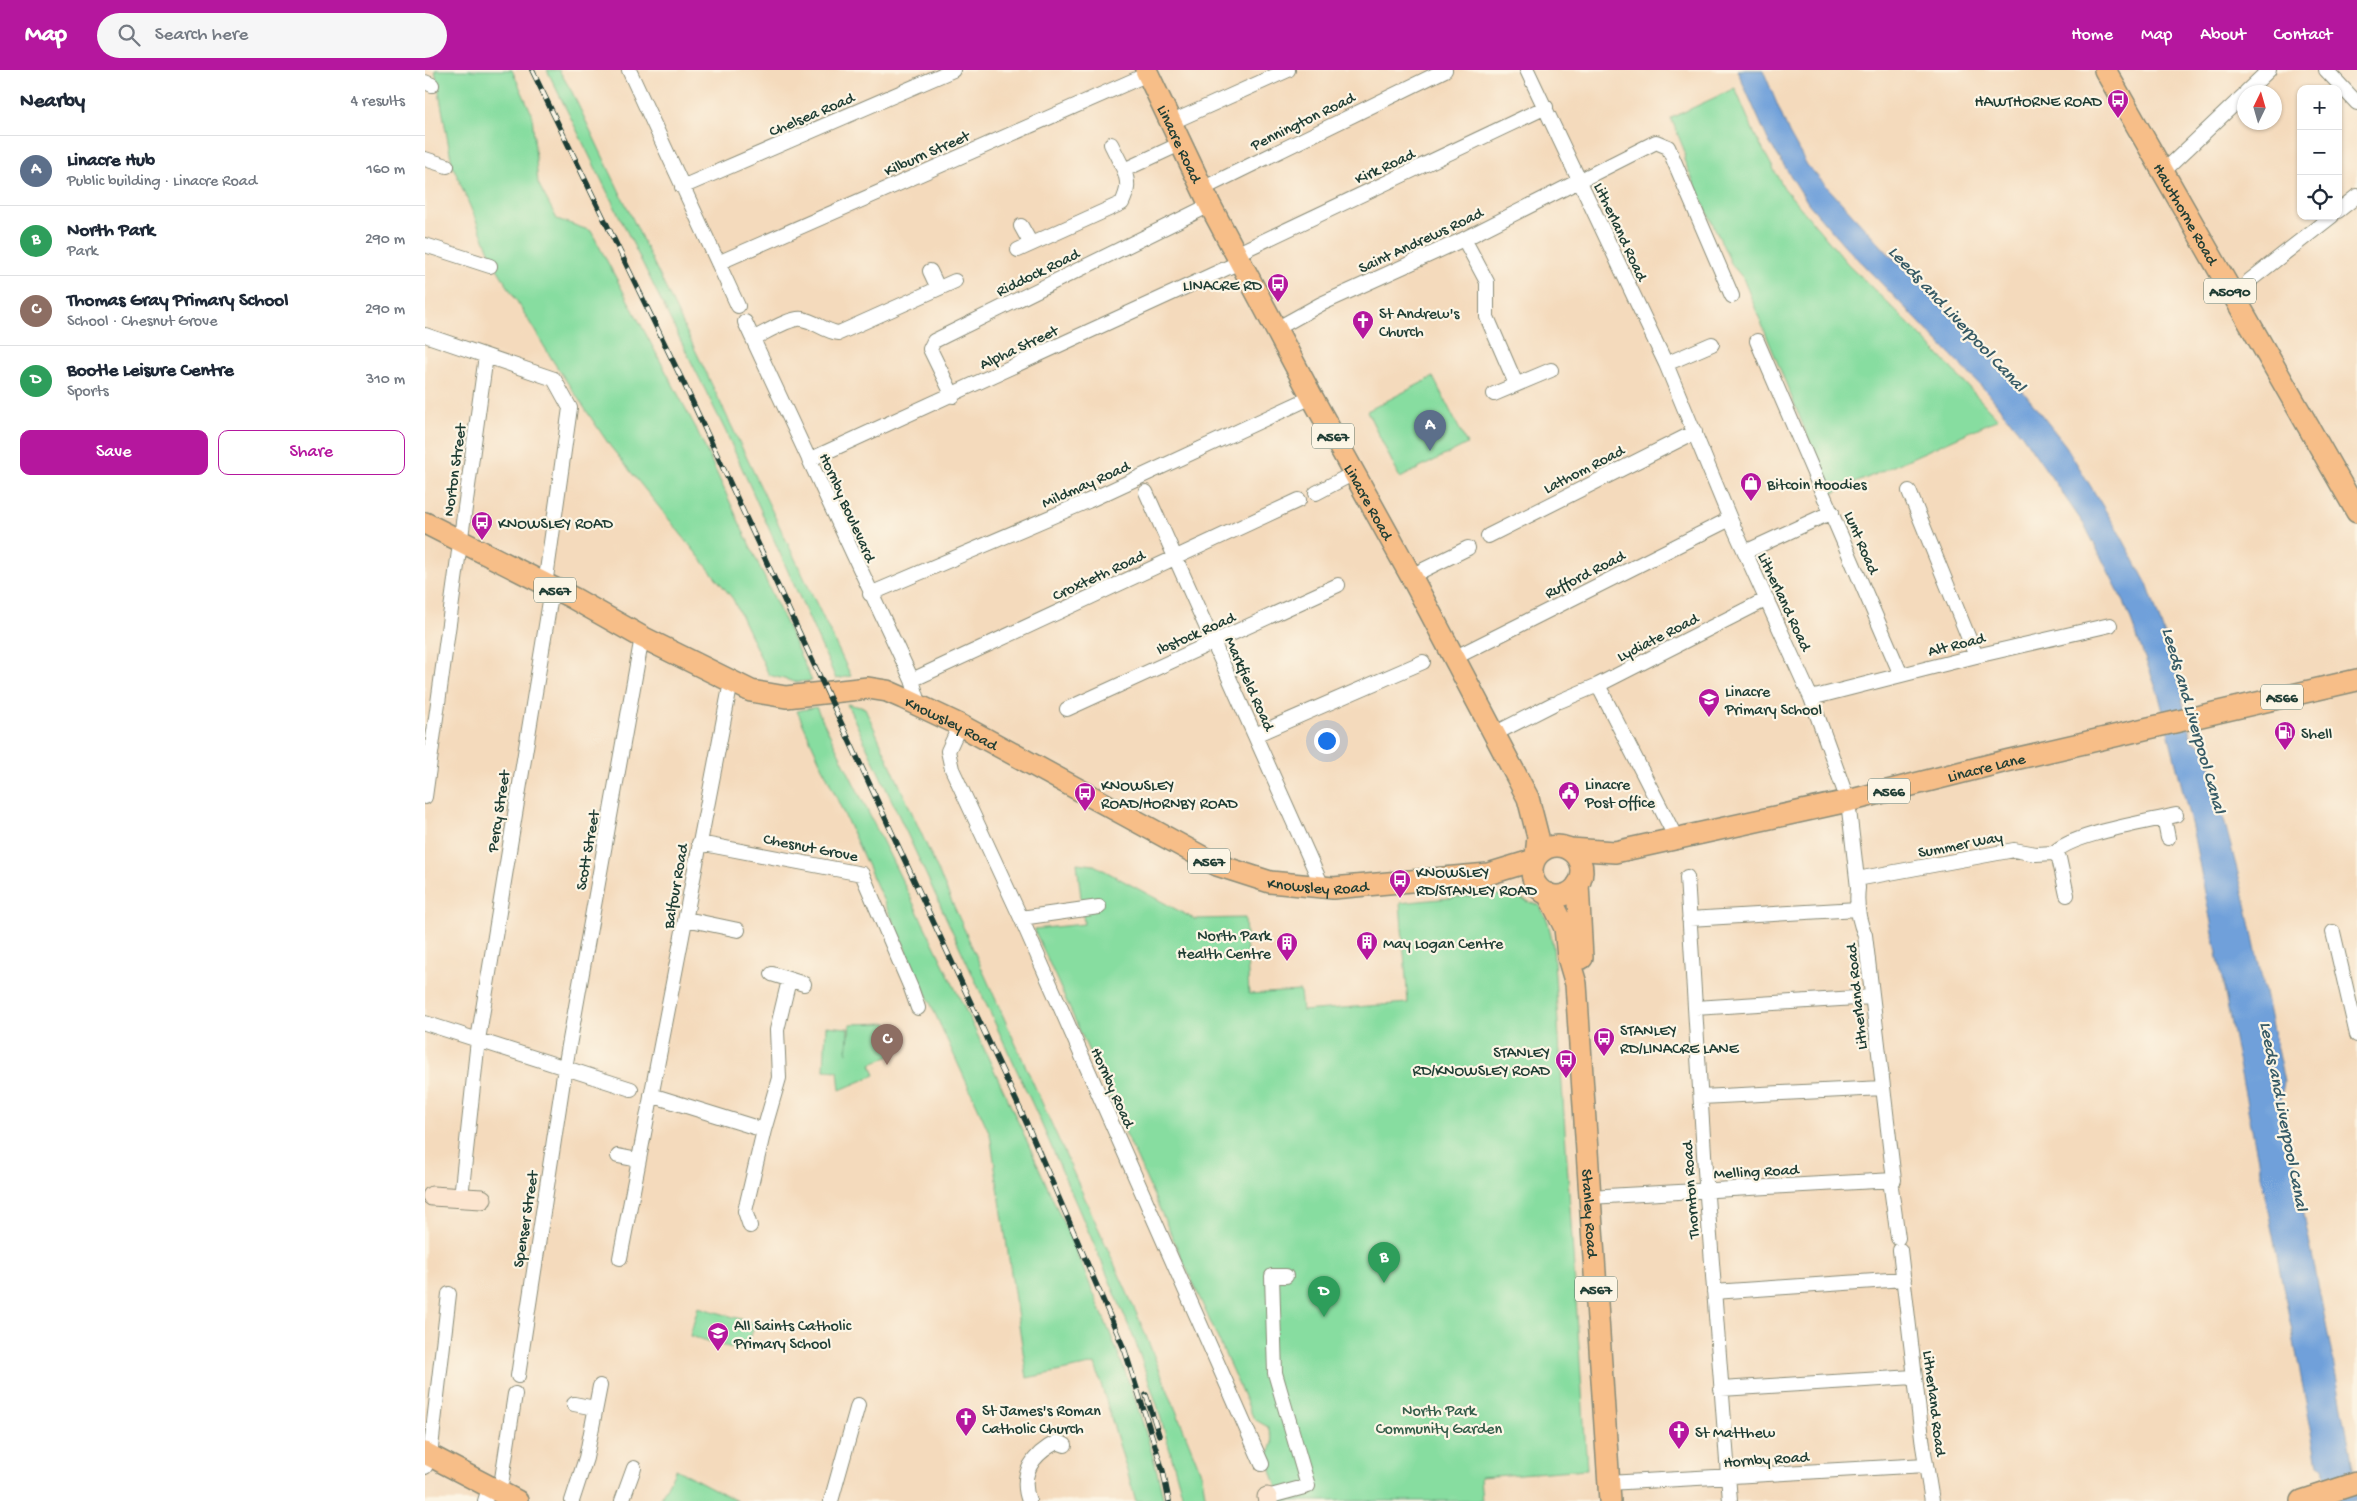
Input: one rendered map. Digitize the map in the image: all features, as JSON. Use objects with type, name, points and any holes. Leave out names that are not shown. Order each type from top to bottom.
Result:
[{"type":"main road","name":"Hawthorne Road","points":[[2105,70],[2357,512]]},
{"type":"main road","name":"Linacre Road","points":[[1147,72],[1206,197],[1275,329],[1411,576],[1528,798],[1538,837],[1535,858]]},
{"type":"main road","name":"Knowsley Road","points":[[425,523],[642,637],[751,691],[776,697],[868,688],[887,691],[959,725],[1217,865],[1269,882],[1323,888],[1488,874],[1535,858]]},
{"type":"main road","name":"Linacre Lane","points":[[1567,848],[1615,852],[1847,801],[2006,761],[2357,680]]},
{"type":"main road","name":"Linacre Road","points":[[1528,798],[1542,810],[1567,848]]},
{"type":"main road","points":[[1552,846],[1567,848],[1580,861],[1582,874],[1579,882],[1567,894],[1558,896],[1543,891],[1531,874],[1535,858],[1552,846]]},
{"type":"main road","name":"Linacre Lane","points":[[1579,882],[1615,852]]},
{"type":"main road","name":"Knowsley Road","points":[[1488,874],[1543,891]]},
{"type":"main road","name":"Stanley Road","points":[[1576,984],[1582,957],[1579,882]]},
{"type":"main road","name":"Stanley Road","points":[[1543,891],[1565,928],[1568,957],[1576,984],[1609,1492]]},
{"type":"main road","points":[[427,1459],[498,1495]]},
{"type":"main road","points":[[2302,1501],[2357,1483]]},
{"type":"street","points":[[629,70],[738,306]]},
{"type":"street","name":"Chelsea Road","points":[[682,187],[953,70]]},
{"type":"street","points":[[1170,123],[1288,70]]},
{"type":"street","name":"Pennington Road","points":[[1206,197],[1445,70]]},
{"type":"street","name":"Litherland Road","points":[[1527,70],[1666,364],[1730,520],[1811,698],[1847,801],[1857,879],[1859,919],[1865,935],[1883,1088],[1914,1377],[1932,1501]]},
{"type":"street","points":[[2253,85],[2269,70]]},
{"type":"street","points":[[2326,70],[2357,103]]},
{"type":"street","name":"Kilburn Street","points":[[718,263],[1147,72]]},
{"type":"street","points":[[2163,172],[2237,101]]},
{"type":"street","name":"Kirk Road","points":[[1238,258],[1546,107]]},
{"type":"street","points":[[1579,182],[1656,142],[1668,147],[1732,296]]},
{"type":"street","points":[[1018,250],[1121,203],[1128,190],[1129,181],[1111,144]]},
{"type":"street","points":[[1124,170],[1180,144]]},
{"type":"street","points":[[425,159],[447,166]]},
{"type":"street","name":"Saint Andrews Road","points":[[1275,329],[1321,304],[1464,239],[1579,182]]},
{"type":"street","points":[[2342,208],[2357,196]]},
{"type":"street","name":"Riddock Road","points":[[953,396],[930,349],[934,341],[1206,197]]},
{"type":"street","points":[[2249,281],[2327,220]]},
{"type":"street","points":[[1021,226],[1031,244]]},
{"type":"street","points":[[1464,239],[1487,282],[1487,317],[1516,384]]},
{"type":"street","points":[[425,245],[489,266]]},
{"type":"street","name":"Alpha Street","points":[[809,460],[953,396],[1238,258]]},
{"type":"street","points":[[930,271],[938,288]]},
{"type":"street","points":[[754,338],[792,320],[802,319],[829,332],[839,333],[955,281]]},
{"type":"street","name":"Hornby Boulevard","points":[[745,322],[870,594],[912,680],[921,706]]},
{"type":"street","points":[[425,336],[486,356]]},
{"type":"street","name":"Lunt Road","points":[[1757,341],[1901,676]]},
{"type":"street","points":[[1666,364],[1712,344]]},
{"type":"street","name":"Percy Street","points":[[461,1197],[478,1040],[549,587],[570,408],[554,379],[486,356]]},
{"type":"street","name":"Norton Street","points":[[425,797],[486,356]]},
{"type":"street","points":[[1494,394],[1551,370]]},
{"type":"street","name":"Mildmay Road","points":[[870,594],[1088,501],[1312,397]]},
{"type":"street","name":"Lathom Road","points":[[1488,536],[1695,432]]},
{"type":"street","points":[[1315,493],[1354,473]]},
{"type":"street","points":[[1909,491],[1976,656]]},
{"type":"street","name":"Markfield Road","points":[[1146,492],[1177,557],[1323,888]]},
{"type":"street","name":"Croxteth Road","points":[[912,680],[1299,500]]},
{"type":"street","points":[[1745,552],[1832,512]]},
{"type":"street","name":"Rufford Road","points":[[1454,658],[1730,520]]},
{"type":"street","points":[[1411,576],[1468,548]]},
{"type":"street","name":"Ibstock Road","points":[[1067,709],[1338,585]]},
{"type":"street","name":"Lydiate Road","points":[[1494,734],[1598,685],[1767,599]]},
{"type":"street","name":"Alt Road","points":[[1811,698],[1976,656],[2111,626]]},
{"type":"street","name":"Scott Street","points":[[565,1068],[642,637]]},
{"type":"street","points":[[1255,735],[1423,662]]},
{"type":"street","name":"Balfour Road","points":[[620,1258],[731,682]]},
{"type":"street","points":[[1598,685],[1676,838]]},
{"type":"street","name":"Hornby Road","points":[[959,725],[948,751],[952,769],[1021,918],[1262,1464]]},
{"type":"street","points":[[2067,896],[2059,858],[2054,853],[2061,845],[2170,817],[2168,838]]},
{"type":"street","name":"Chesnut Grove","points":[[699,843],[862,874],[918,1008]]},
{"type":"street","name":"Summer Way","points":[[1857,879],[2014,850],[2036,854],[2054,853]]},
{"type":"street","name":"Thornton Road","points":[[1687,877],[1713,1292],[1730,1501]]},
{"type":"street","points":[[1021,918],[1099,907]]},
{"type":"street","points":[[1689,920],[1858,909]]},
{"type":"street","points":[[686,919],[738,930]]},
{"type":"street","points":[[2333,932],[2352,990],[2357,1035]]},
{"type":"street","points":[[772,974],[804,984]]},
{"type":"street","points":[[750,1226],[745,1211],[763,1130],[779,1078],[777,1030],[789,980]]},
{"type":"street","points":[[1695,1008],[1872,997]]},
{"type":"street","points":[[425,1023],[631,1089]]},
{"type":"street","name":"Spenser Street","points":[[518,1376],[565,1068]]},
{"type":"street","points":[[1701,1097],[1883,1088]]},
{"type":"street","points":[[651,1095],[763,1130]]},
{"type":"street","points":[[618,1156],[638,1160]]},
{"type":"street","name":"Melling Road","points":[[1589,1197],[1892,1180]]},
{"type":"street","points":[[432,1196],[482,1199]]},
{"type":"street","points":[[1267,1499],[1308,1486],[1275,1373],[1272,1276],[1286,1276]]},
{"type":"street","points":[[1713,1292],[1904,1279]]},
{"type":"street","points":[[427,1459],[449,1294]]},
{"type":"street","points":[[1721,1389],[1914,1377]]},
{"type":"street","points":[[572,1501],[586,1458],[600,1386]]},
{"type":"street","points":[[498,1495],[515,1394]]},
{"type":"street","points":[[574,1404],[595,1408]]},
{"type":"street","points":[[831,1501],[858,1406]]},
{"type":"street","points":[[1029,1501],[1025,1482],[1031,1462],[1043,1449],[1057,1442],[1065,1445]]},
{"type":"street","name":"Hornby Road","points":[[1609,1492],[1729,1478],[1926,1465]]},
{"type":"street","points":[[622,1501],[634,1468]]},
{"type":"green space","points":[[435,70],[512,70],[532,114],[538,183],[557,219],[591,231],[696,428],[812,681],[795,682],[769,675],[733,599],[610,446],[553,361],[495,265],[452,164]]},
{"type":"green space","points":[[547,70],[559,70],[572,92],[851,676],[836,679],[725,430]]},
{"type":"green space","points":[[1735,88],[1755,135],[1784,188],[1847,263],[1924,339],[1998,419],[1831,494],[1743,278],[1732,265],[1684,160],[1685,152],[1671,118]]},
{"type":"green space","points":[[1433,377],[1467,444],[1400,478],[1367,411]]},
{"type":"green space","points":[[847,704],[865,708],[1139,1319],[1202,1475],[1206,1501],[1184,1501],[1158,1408],[1135,1341],[1103,1265],[1038,1116]]},
{"type":"green space","points":[[816,707],[972,1023],[1060,1215],[1119,1355],[1144,1427],[1164,1501],[1136,1501],[1095,1364],[1027,1378],[990,1134],[797,711]]},
{"type":"green space","name":"North Park Community Garden","points":[[1077,863],[1094,865],[1194,919],[1245,918],[1249,994],[1300,991],[1302,1011],[1408,1003],[1400,903],[1490,894],[1519,898],[1540,906],[1548,922],[1553,946],[1587,1469],[1480,1477],[1482,1501],[1281,1501],[1267,1457],[1273,1443],[1268,1427],[1254,1419],[1034,929],[1084,924]]},
{"type":"green space","points":[[888,1023],[891,1035],[890,1056],[871,1064],[875,1075],[840,1090],[838,1071],[824,1070],[826,1026],[848,1028],[847,1053],[850,1024]]},
{"type":"green space","points":[[698,1307],[755,1323],[746,1352],[690,1336]]},
{"type":"green space","points":[[676,1469],[737,1501],[659,1501]]},
{"type":"water","points":[[1737,70],[1763,70],[1789,133],[1807,165],[1887,252],[1956,317],[2007,371],[2066,446],[2121,536],[2147,584],[2186,696],[2182,699],[2192,741],[2205,747],[2246,904],[2284,1082],[2281,1098],[2339,1391],[2357,1489],[2357,1501],[2330,1501],[2324,1467],[2318,1463],[2192,827],[2159,696],[2125,604],[2085,526],[2022,435],[1988,393],[1845,246],[1808,203],[1769,142]]},
{"type":"railway","points":[[532,70],[686,388],[1027,1124],[1125,1351],[1163,1471],[1169,1501]]},
{"type":"railway","points":[[1146,1395],[1159,1435]]},
{"type":"place","name":"HAWTHORNE ROAD","points":[[2118,119]]},
{"type":"place","name":"LINACRE RD","points":[[1278,303]]},
{"type":"place","name":"St Andrew's Church","points":[[1363,340]]},
{"type":"place","name":"Linacre Hub","points":[[1430,451]]},
{"type":"place","name":"Bitcoin Hoodies","points":[[1751,502]]},
{"type":"place","name":"KNOWSLEY ROAD","points":[[482,541]]},
{"type":"place","name":"Linacre Primary School","points":[[1709,718]]},
{"type":"place","name":"Shell","points":[[2285,751]]},
{"type":"place","name":"Linacre Post Office","points":[[1569,811]]},
{"type":"place","name":"KNOWSLEY ROAD/HORNBY ROAD","points":[[1085,812]]},
{"type":"place","name":"KNOWSLEY RD/STANLEY ROAD","points":[[1400,899]]},
{"type":"place","name":"May Logan Centre","points":[[1367,961]]},
{"type":"place","name":"North Park Health Centre","points":[[1287,962]]},
{"type":"place","name":"STANLEY RD/LINACRE LANE","points":[[1604,1057]]},
{"type":"place","name":"Thomas Gray Primary School","points":[[887,1065]]},
{"type":"place","name":"STANLEY RD/KNOWSLEY ROAD","points":[[1566,1079]]},
{"type":"place","name":"North Park","points":[[1384,1283]]},
{"type":"place","name":"Bootle Leisure Centre","points":[[1324,1317]]},
{"type":"place","name":"All Saints Catholic Primary School","points":[[718,1352]]},
{"type":"place","name":"St James's Roman Catholic Church","points":[[966,1437]]},
{"type":"place","name":"St Matthew","points":[[1679,1450]]},
{"type":"water label","name":"Leeds and Liverpool Canal","points":[[1958,318]]},
{"type":"water label","name":"Leeds and Liverpool Canal","points":[[2195,720]]},
{"type":"water label","name":"Leeds and Liverpool Canal","points":[[2285,1116]]}]
